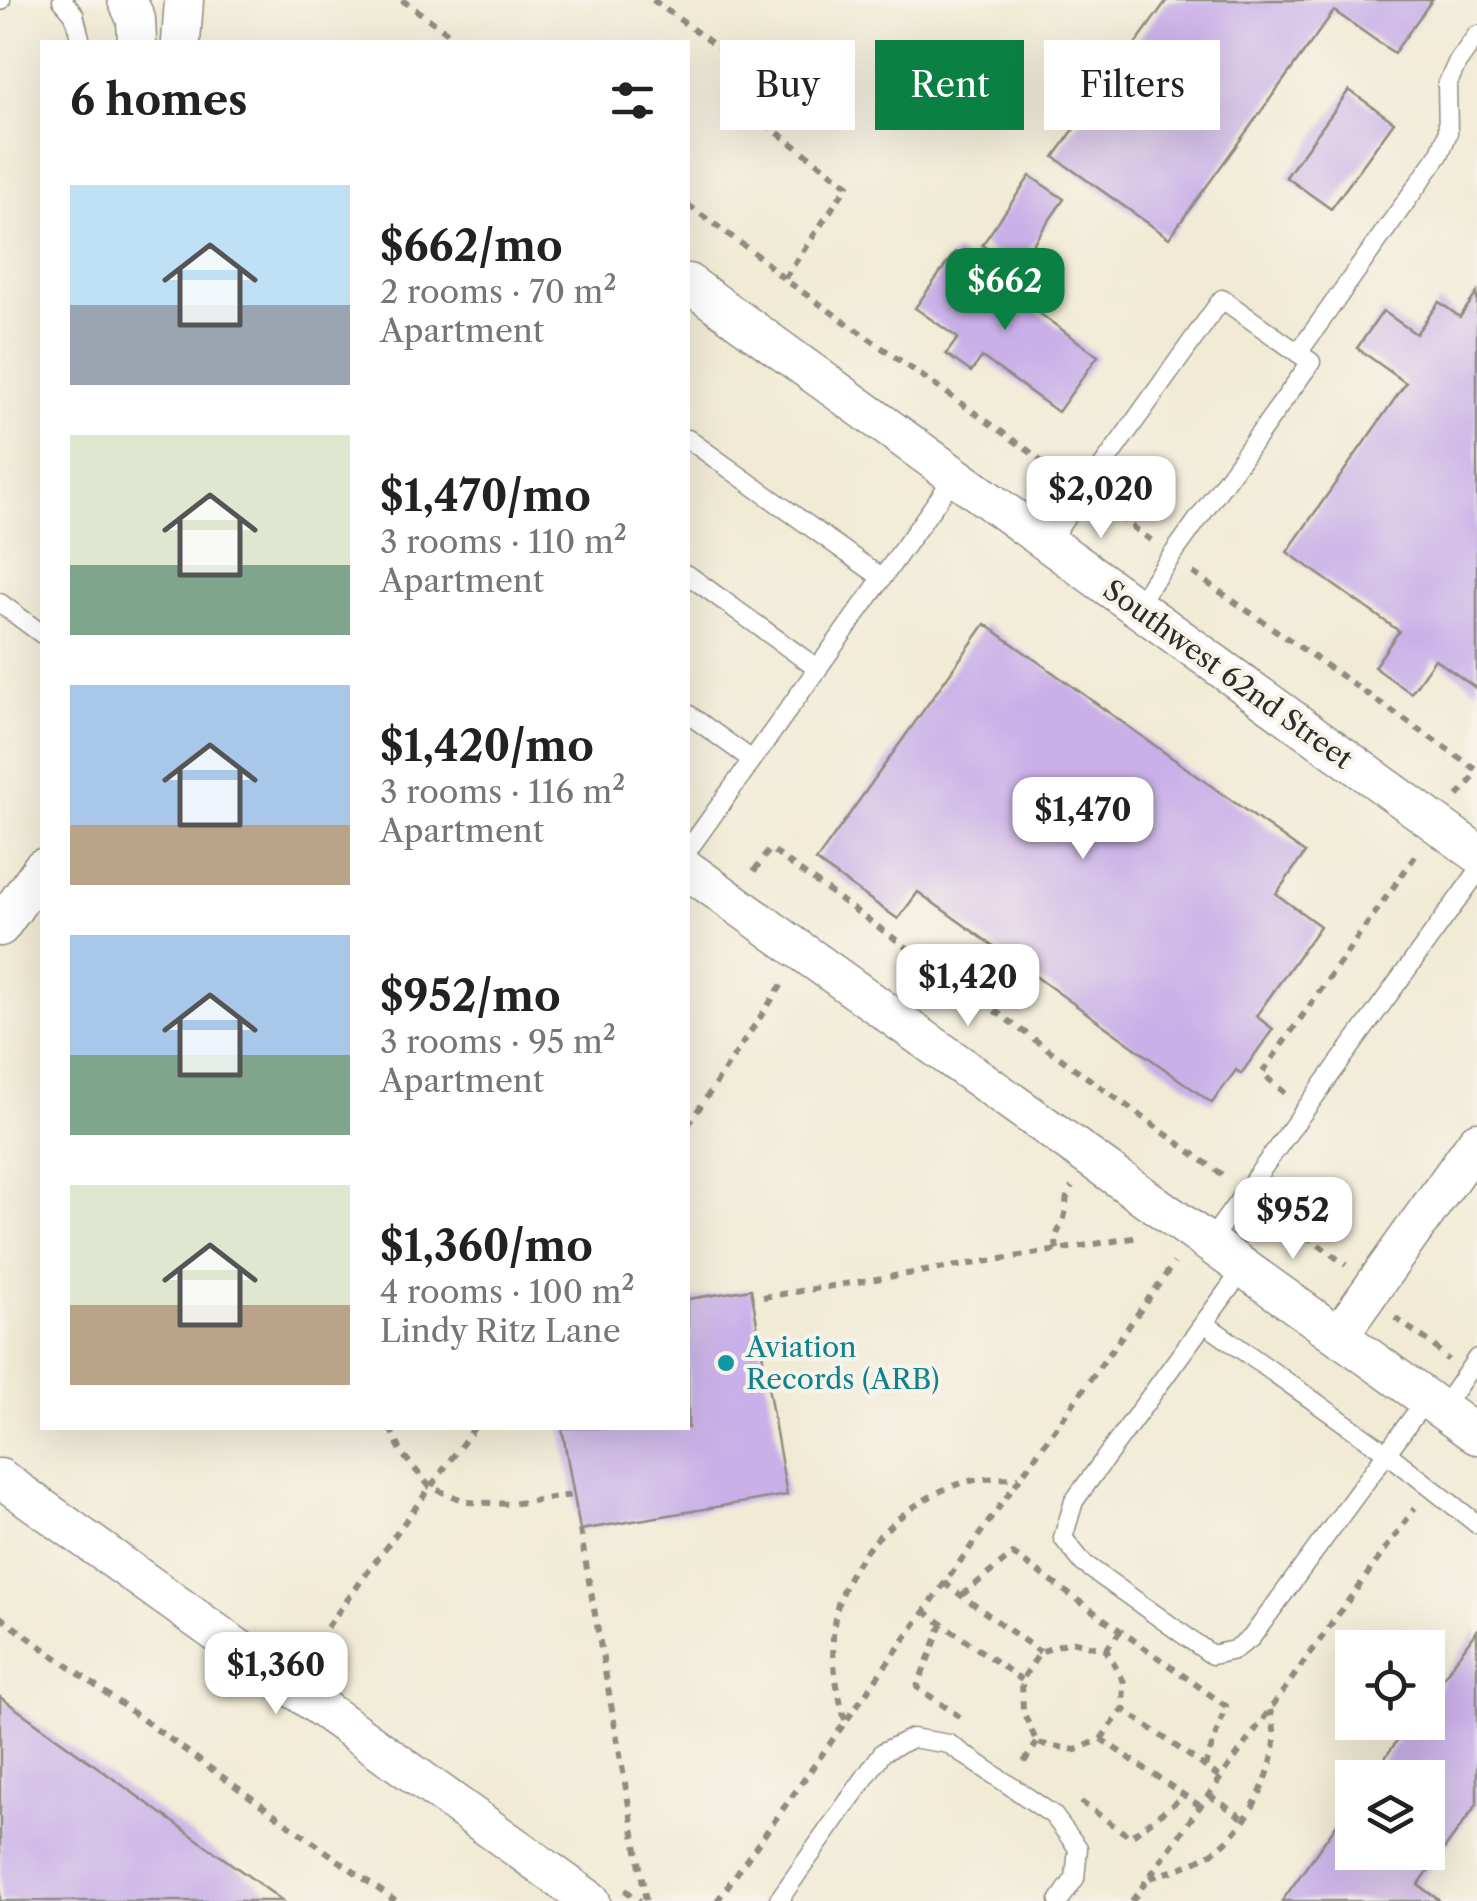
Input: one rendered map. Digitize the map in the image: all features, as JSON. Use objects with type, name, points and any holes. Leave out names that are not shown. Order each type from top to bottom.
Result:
[{"type":"street","points":[[127,0],[136,19],[138,40]]},
{"type":"street","points":[[180,40],[184,0]]},
{"type":"street","name":"Southwest 62nd Street","points":[[690,284],[1477,853]]},
{"type":"street","points":[[0,928],[40,871]]},
{"type":"street","points":[[690,871],[1477,1435]]},
{"type":"street","points":[[1339,1335],[1477,1141]]},
{"type":"street","points":[[0,1478],[591,1901]]},
{"type":"lane","points":[[62,0],[74,14],[80,40]]},
{"type":"lane","points":[[1298,353],[1439,155],[1448,133],[1447,85],[1477,35]]},
{"type":"lane","points":[[1047,544],[1222,299],[1298,353],[1310,362],[1135,607]]},
{"type":"lane","points":[[690,440],[882,578]]},
{"type":"lane","points":[[690,847],[955,476]]},
{"type":"lane","points":[[690,576],[818,669]]},
{"type":"lane","points":[[0,603],[40,633]]},
{"type":"lane","points":[[690,715],[752,760]]},
{"type":"lane","points":[[1209,1242],[1477,873]]},
{"type":"lane","points":[[1244,1268],[1074,1502],[1062,1538],[1083,1564],[1212,1655],[1234,1650],[1251,1638],[1387,1453],[1477,1358]]},
{"type":"lane","points":[[1204,1322],[1387,1453],[1477,1524]]},
{"type":"lane","points":[[778,1901],[883,1752],[912,1738],[949,1744],[1052,1815],[1078,1848],[1075,1878],[1059,1901]]},
{"type":"path","points":[[402,0],[458,40]]},
{"type":"path","points":[[654,0],[769,85],[754,107],[755,116],[848,186],[784,279]]},
{"type":"path","points":[[690,206],[1064,481],[1477,772],[1262,1074],[1288,1095]]},
{"type":"path","points":[[690,1122],[784,982]]},
{"type":"path","points":[[1227,1178],[1237,1164]]},
{"type":"path","points":[[1057,1250],[1055,1236],[1065,1216],[1064,1198],[1073,1186]]},
{"type":"path","points":[[763,1297],[1140,1237]]},
{"type":"path","points":[[391,1430],[403,1455],[430,1487],[468,1502],[511,1504],[572,1494]]},
{"type":"path","points":[[304,1658],[473,1430]]},
{"type":"path","points":[[845,1721],[834,1679],[833,1632],[839,1595],[866,1550],[901,1516],[936,1492],[969,1480],[1020,1478]]},
{"type":"path","points":[[1132,1901],[1429,1488]]},
{"type":"path","points":[[580,1530],[646,1901]]},
{"type":"path","points":[[962,1595],[1014,1554],[1226,1706],[1205,1766]]},
{"type":"path","points":[[944,1583],[1040,1652]]},
{"type":"path","points":[[924,1611],[1022,1680]]},
{"type":"path","points":[[0,1617],[396,1901]]},
{"type":"path","points":[[942,1624],[918,1688],[963,1719]]},
{"type":"path","points":[[1106,1650],[1121,1630]]},
{"type":"path","points":[[1071,1641],[1106,1650],[1124,1682],[1123,1709],[1101,1738],[1076,1750],[1037,1743],[1022,1711],[1022,1680],[1040,1652],[1071,1641]]},
{"type":"path","points":[[1123,1709],[1221,1778]]},
{"type":"path","points":[[1149,1878],[1182,1868],[1218,1849],[1246,1820],[1266,1776],[1275,1740],[1270,1710]]},
{"type":"path","points":[[1101,1738],[1201,1806]]},
{"type":"path","points":[[1037,1743],[1024,1762],[1039,1772]]},
{"type":"path","points":[[1070,1794],[1130,1836],[1185,1795]]},
{"type":"path","points":[[1209,1794],[1246,1820]]},
{"type":"building","points":[[1167,0],[1432,0],[1394,53],[1334,11],[1169,238],[1054,157],[1073,130],[1220,130],[1220,40],[1138,40]]},
{"type":"building","points":[[1349,90],[1394,122],[1331,209],[1286,177]]},
{"type":"building","points":[[1030,176],[1064,199],[1016,268],[982,245]]},
{"type":"building","points":[[955,252],[1098,356],[1058,412],[982,357],[971,372],[946,354],[958,338],[915,308]]},
{"type":"building","points":[[1477,293],[1477,689],[1435,659],[1411,693],[1374,667],[1399,631],[1287,552],[1406,383],[1357,348],[1383,311],[1416,334],[1439,302],[1460,317]]},
{"type":"building","points":[[985,624],[1305,853],[1276,894],[1320,926],[1256,1016],[1273,1029],[1241,1074],[1236,1070],[1212,1103],[918,892],[898,919],[816,861]]},
{"type":"building","name":"Aviation Records (ARB)","points":[[751,1289],[787,1495],[580,1530],[562,1430],[690,1430],[690,1299]]},
{"type":"building","points":[[1477,1630],[1477,1804],[1445,1848],[1445,1760],[1384,1760],[1397,1740],[1445,1740],[1445,1675]]},
{"type":"building","points":[[0,1697],[283,1901],[0,1901]]},
{"type":"building","points":[[1335,1827],[1335,1870],[1429,1870],[1418,1885],[1440,1901],[1282,1901]]},
{"type":"place","name":"Aviation Records (ARB)","points":[[726,1363]]}]
